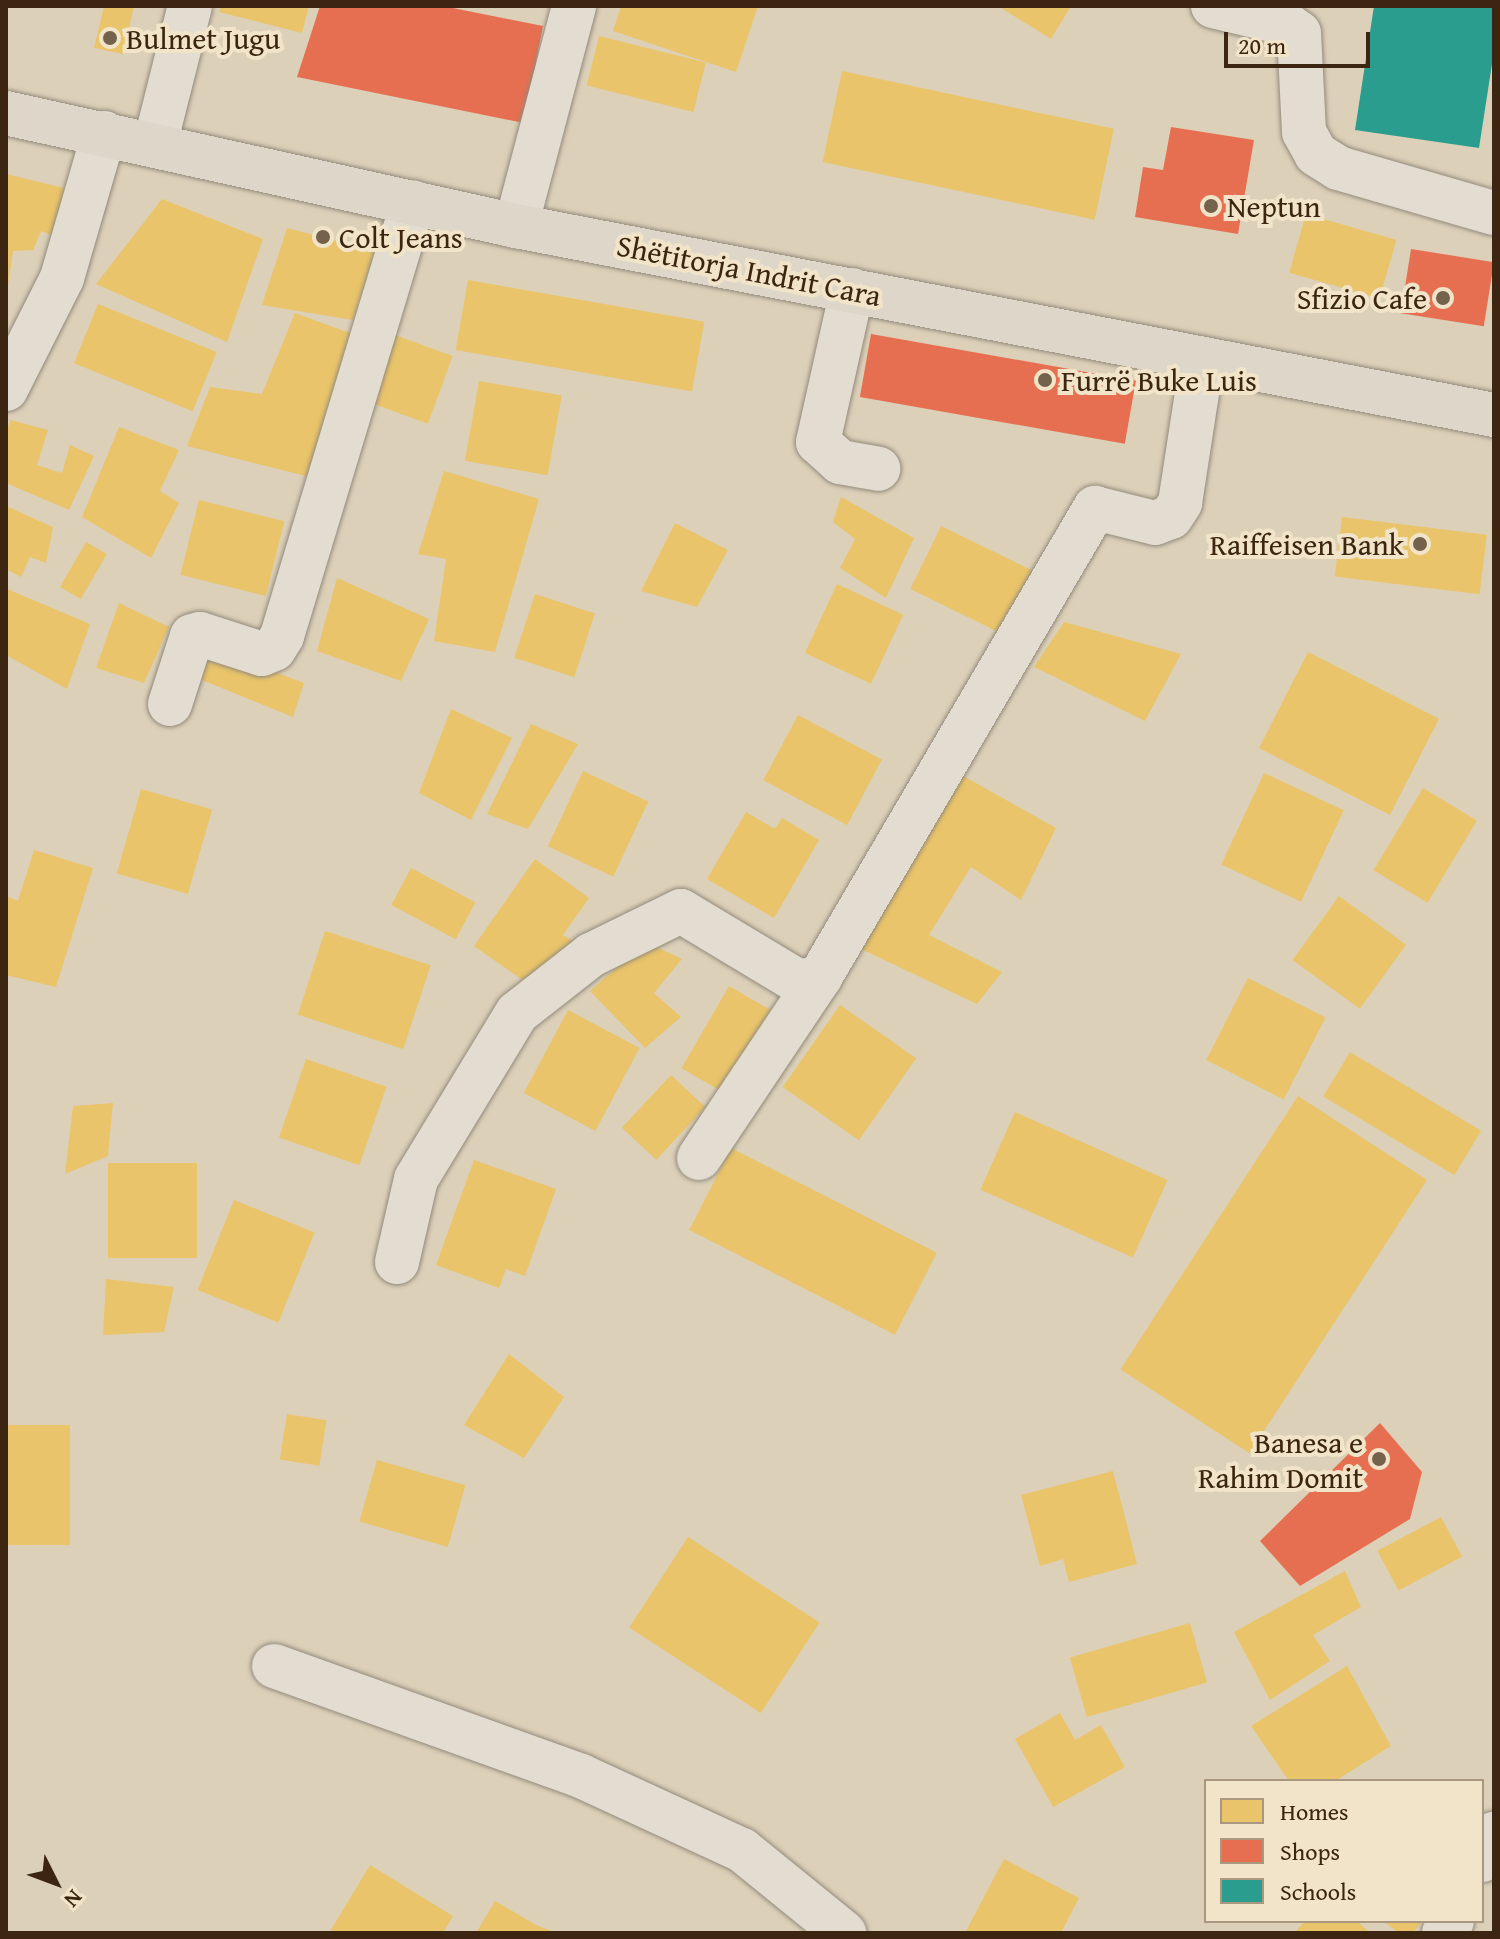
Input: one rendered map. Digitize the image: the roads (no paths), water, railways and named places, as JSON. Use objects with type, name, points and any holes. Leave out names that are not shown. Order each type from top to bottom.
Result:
[{"type":"main road","name":"Shëtitorja Indrit Cara","points":[[6,113],[516,226],[1494,415]]},
{"type":"street","points":[[155,144],[190,6]]},
{"type":"street","points":[[516,226],[574,6]]},
{"type":"street","points":[[1213,6],[1285,23],[1299,33],[1304,132],[1316,154],[1338,168],[1494,213]]},
{"type":"street","points":[[6,389],[62,278],[104,133]]},
{"type":"street","points":[[170,704],[192,636],[200,634],[262,654],[274,649],[282,636],[413,202]]},
{"type":"street","points":[[852,290],[818,442],[840,462],[878,469]]},
{"type":"street","points":[[699,1158],[820,977],[1095,508],[1155,523],[1171,517],[1180,503],[1202,361]]},
{"type":"street","points":[[397,1262],[416,1179],[517,1013],[591,955],[681,911],[799,982],[820,977]]},
{"type":"street","points":[[274,1666],[581,1776],[742,1850],[844,1933]]},
{"type":"street","points":[[1484,1856],[1494,1834]]},
{"type":"place","name":"Bulmet Jugu","points":[[110,38]]},
{"type":"place","name":"Neptun","points":[[1211,206]]},
{"type":"place","name":"Colt Jeans","points":[[323,237]]},
{"type":"place","name":"Sfizio Cafe","points":[[1443,298]]},
{"type":"place","name":"Furrë Buke Luis","points":[[1045,380]]},
{"type":"place","name":"Raiffeisen Bank","points":[[1420,544]]},
{"type":"place","name":"Banesa e Rahim Domit","points":[[1379,1459]]}]
